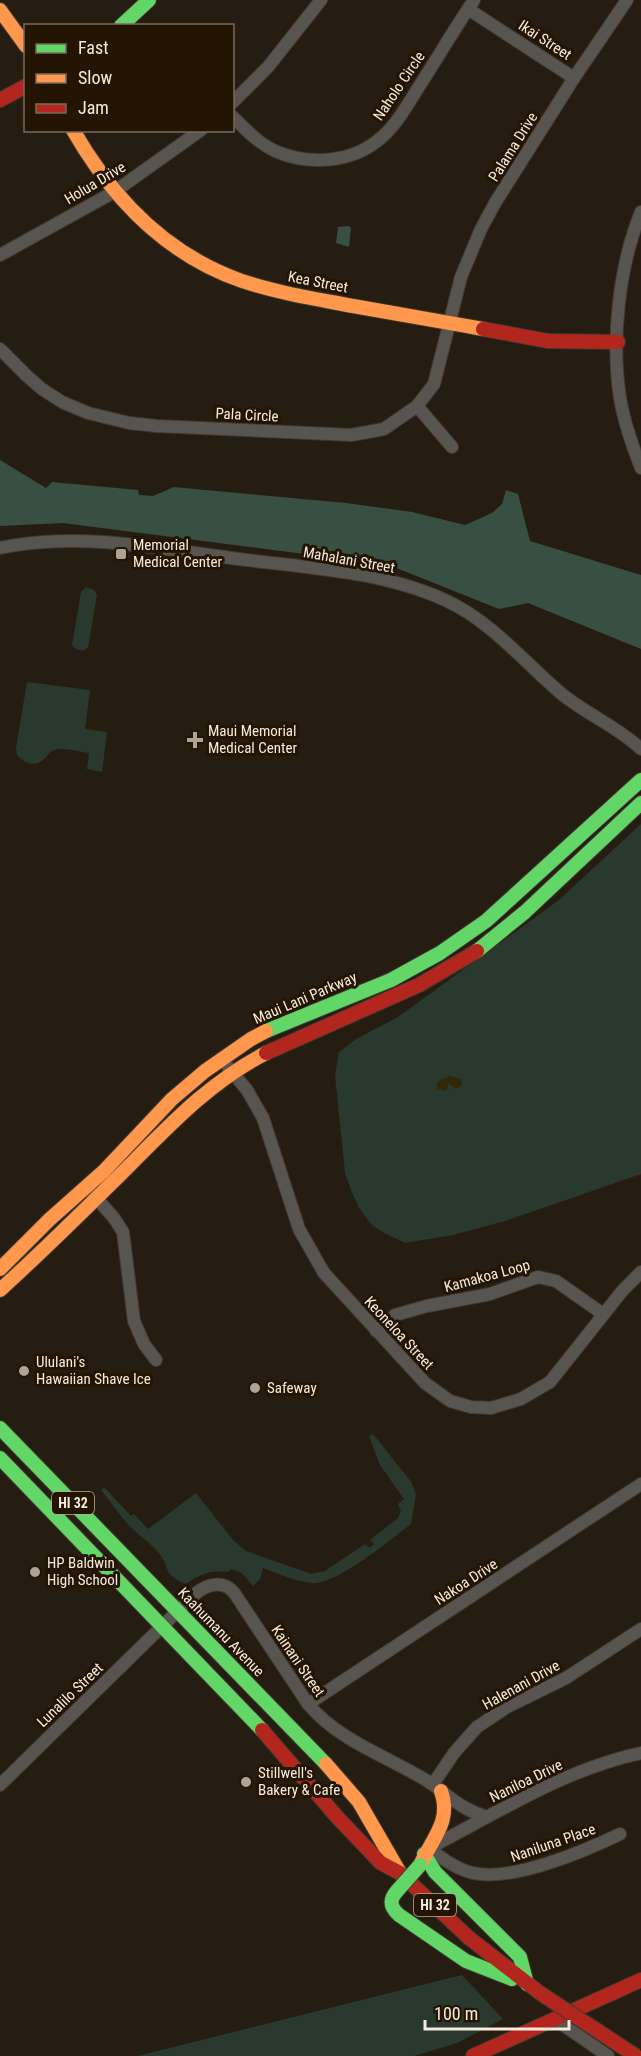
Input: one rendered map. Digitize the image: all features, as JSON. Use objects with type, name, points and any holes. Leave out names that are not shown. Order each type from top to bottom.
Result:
[{"type":"main road","points":[[123,24],[149,0]]},
{"type":"main road","points":[[0,10],[24,42]]},
{"type":"main road","points":[[0,100],[24,87]]},
{"type":"main road","name":"Kea Street","points":[[74,132],[93,164],[126,206],[160,236],[190,257],[225,274],[262,288],[548,342],[618,342]]},
{"type":"main road","name":"Maui Lani Parkway","points":[[0,1269],[50,1219],[104,1171],[178,1094],[222,1059],[276,1026],[391,980],[440,953],[494,914],[641,780]]},
{"type":"main road","points":[[0,1290],[206,1091],[284,1043],[399,996],[450,969],[497,936],[641,803]]},
{"type":"main road","name":"Kaahumanu Avenue","points":[[0,1428],[333,1771],[358,1802],[400,1873]]},
{"type":"main road","name":"Kaahumanu Avenue","points":[[0,1458],[263,1731],[381,1863],[400,1873],[469,1938],[527,1984],[636,2056]]},
{"type":"main road","points":[[301,1738],[303,1751],[296,1769],[319,1766],[333,1771]]},
{"type":"main road","points":[[437,1787],[446,1801],[441,1825],[425,1856],[395,1893],[390,1903],[395,1912],[466,1961],[527,1984]]},
{"type":"main road","points":[[425,1856],[435,1872],[520,1957],[527,1984]]},
{"type":"main road","points":[[480,2055],[641,1980]]},
{"type":"street","points":[[234,101],[268,68],[321,0]]},
{"type":"street","name":"Palama Drive","points":[[450,322],[461,278],[481,229],[495,203],[574,78],[627,0]]},
{"type":"street","name":"Ikai Street","points":[[471,4],[574,78]]},
{"type":"street","name":"Naholo Circle","points":[[234,118],[257,140],[274,151],[290,156],[308,160],[330,160],[356,153],[384,135],[471,4]]},
{"type":"street","name":"Holua Drive","points":[[0,255],[114,192],[198,132]]},
{"type":"street","points":[[641,212],[620,293],[618,342],[620,396],[627,430],[641,468]]},
{"type":"street","name":"Pala Circle","points":[[0,349],[27,376],[62,402],[88,413],[129,423],[351,435],[384,429],[417,406],[434,384],[450,322]]},
{"type":"street","points":[[417,406],[452,447]]},
{"type":"street","name":"Mahalani Street","points":[[0,548],[27,542],[90,540],[328,570],[376,578],[429,593],[463,611],[501,638],[563,695],[630,738],[641,749]]},
{"type":"street","name":"Keoneloa Street","points":[[222,1059],[247,1090],[263,1118],[298,1229],[324,1273],[425,1383],[450,1401],[471,1407],[491,1408],[521,1399],[550,1382],[603,1314],[641,1272]]},
{"type":"street","points":[[86,1186],[123,1232],[134,1321],[144,1344],[156,1360]]},
{"type":"street","name":"Kamakoa Loop","points":[[376,1331],[395,1315],[489,1294],[538,1277],[556,1281],[603,1314]]},
{"type":"street","name":"Nakoa Drive","points":[[308,1704],[641,1484]]},
{"type":"street","name":"Kainani Street","points":[[162,1626],[201,1588],[217,1585],[227,1587],[239,1600],[308,1704],[320,1717],[344,1736],[437,1787],[467,1810],[487,1817]]},
{"type":"street","name":"Lunalilo Street","points":[[0,1785],[162,1626]]},
{"type":"street","name":"Halenani Drive","points":[[437,1787],[454,1753],[477,1727],[507,1707],[566,1678],[641,1629]]},
{"type":"street","name":"Naniloa Drive","points":[[425,1856],[487,1817],[567,1777],[622,1757],[641,1753]]},
{"type":"street","name":"Naniluna Place","points":[[425,1856],[475,1874],[512,1873],[558,1859],[620,1834]]},
{"type":"street","points":[[556,2020],[608,2056]]},
{"type":"green space","points":[[349,226],[351,228],[349,247],[336,243],[338,227]]},
{"type":"green space","points":[[0,460],[46,488],[52,482],[138,490],[139,495],[153,496],[174,487],[346,503],[412,512],[465,525],[492,513],[502,504],[506,490],[518,494],[530,541],[641,575],[641,649],[528,603],[499,609],[389,565],[63,523],[0,526]]},
{"type":"green space","points":[[86,587],[94,590],[97,595],[88,647],[80,650],[75,649],[72,645],[81,592]]},
{"type":"green space","points":[[27,682],[90,690],[85,729],[107,732],[102,772],[87,769],[89,753],[58,749],[36,764],[25,762],[17,755],[16,748]]},
{"type":"green space","points":[[641,824],[641,1174],[505,1221],[453,1235],[405,1243],[384,1233],[372,1225],[359,1208],[345,1173],[335,1075],[339,1052],[356,1039],[398,1017],[559,900]]},
{"type":"green space","points":[[373,1434],[412,1483],[416,1494],[411,1524],[363,1560],[323,1582],[300,1581],[263,1568],[260,1579],[253,1586],[242,1573],[231,1569],[228,1572],[206,1574],[186,1584],[169,1573],[161,1556],[129,1525],[101,1490],[104,1487],[131,1516],[134,1514],[148,1529],[196,1493],[233,1540],[246,1551],[311,1574],[325,1571],[365,1544],[370,1548],[374,1544],[370,1540],[398,1518],[401,1511],[398,1504],[404,1499],[380,1465],[369,1436]]},
{"type":"green space","points":[[462,1975],[503,2019],[457,2043],[414,2056],[138,2056]]},
{"type":"sand","points":[[450,1076],[461,1079],[460,1087],[455,1089],[449,1083],[446,1091],[438,1089],[436,1084],[438,1081]]},
{"type":"traffic: fast","points":[[123,24],[149,0]]},
{"type":"traffic: fast","points":[[266,1031],[391,980],[440,953],[486,921],[641,780]]},
{"type":"traffic: fast","points":[[477,951],[525,912],[641,803]]},
{"type":"traffic: fast","points":[[0,1428],[326,1764]]},
{"type":"traffic: fast","points":[[0,1458],[262,1730]]},
{"type":"traffic: fast","points":[[424,1854],[435,1872],[520,1957],[527,1984]]},
{"type":"traffic: fast","points":[[397,1891],[420,1865]]},
{"type":"traffic: fast","points":[[397,1891],[392,1903],[399,1915],[466,1961],[512,1979]]},
{"type":"traffic: slow","points":[[0,10],[24,43]]},
{"type":"traffic: slow","points":[[74,132],[105,179],[144,221],[189,256],[215,270],[242,281],[283,292],[483,329]]},
{"type":"traffic: slow","points":[[0,1269],[50,1219],[104,1171],[172,1099],[205,1071],[266,1031]]},
{"type":"traffic: slow","points":[[0,1290],[190,1107],[225,1078],[266,1053]]},
{"type":"traffic: slow","points":[[326,1764],[359,1802],[400,1873]]},
{"type":"traffic: slow","points":[[420,1865],[442,1821],[444,1802],[441,1791]]},
{"type":"traffic: jam","points":[[0,100],[24,87]]},
{"type":"traffic: jam","points":[[483,329],[548,341],[618,342]]},
{"type":"traffic: jam","points":[[266,1053],[419,985],[477,951]]},
{"type":"traffic: jam","points":[[262,1730],[338,1818],[381,1863],[400,1873],[469,1938],[540,1993]]},
{"type":"traffic: jam","points":[[473,2056],[641,1980]]},
{"type":"traffic: jam","points":[[540,1993],[636,2056]]},
{"type":"place","name":"Memorial Medical Center","points":[[121,554]]},
{"type":"place","name":"Maui Memorial Medical Center","points":[[195,740]]},
{"type":"place","name":"Ululani's Hawaiian Shave Ice","points":[[24,1371]]},
{"type":"place","name":"Safeway","points":[[255,1388]]},
{"type":"place","name":"HP Baldwin High School","points":[[35,1572]]},
{"type":"place","name":"Stillwell's Bakery & Cafe","points":[[246,1782]]}]
